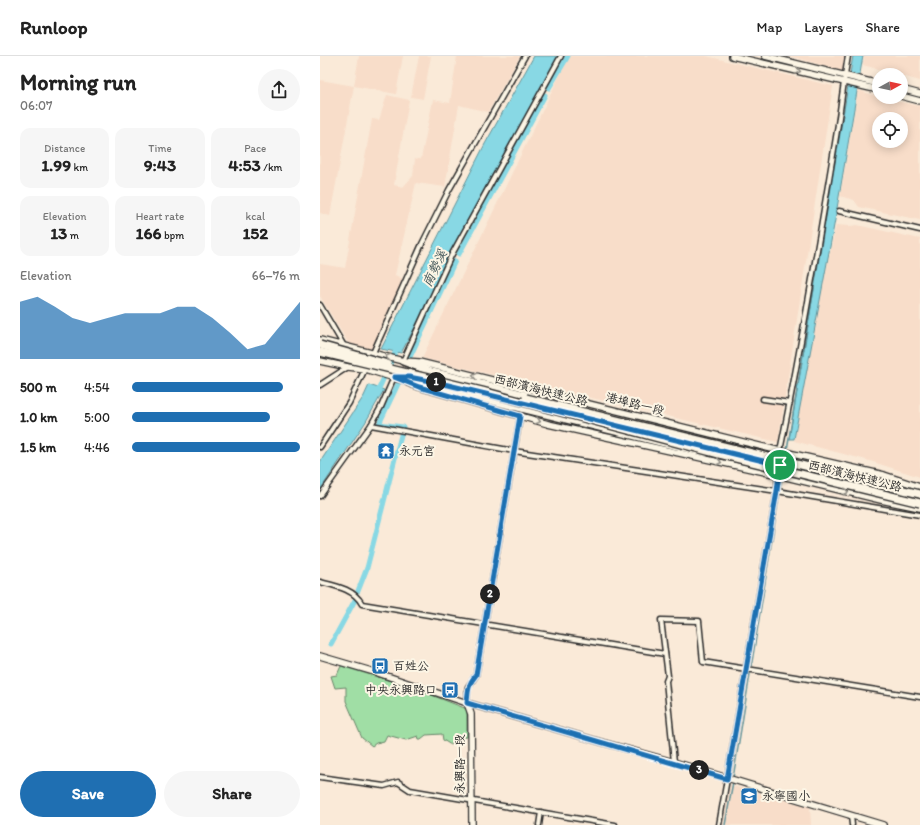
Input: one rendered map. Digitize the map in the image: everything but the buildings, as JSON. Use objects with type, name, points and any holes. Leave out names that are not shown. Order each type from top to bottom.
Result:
[{"type":"highway","name":"西部濱海快速公路","points":[[320,345],[410,370],[920,494]]},
{"type":"highway","name":"西部濱海快速公路","points":[[320,352],[482,391],[918,506]]},
{"type":"highway","points":[[403,361],[432,372],[733,445],[761,453],[770,458]]},
{"type":"highway","points":[[394,377],[691,451],[719,454]]},
{"type":"street","points":[[373,353],[422,244],[449,190],[525,56]]},
{"type":"street","points":[[403,361],[451,256],[561,56]]},
{"type":"street","points":[[732,56],[859,82],[872,83]]},
{"type":"street","points":[[765,56],[846,79]]},
{"type":"street","points":[[719,825],[777,491],[780,451],[807,314],[846,79],[848,56]]},
{"type":"street","points":[[859,82],[872,87]]},
{"type":"street","points":[[908,91],[920,94]]},
{"type":"street","points":[[908,98],[920,101]]},
{"type":"street","points":[[839,211],[920,230]]},
{"type":"street","points":[[320,304],[344,346]]},
{"type":"street","name":"港埠路一段","points":[[320,340],[403,361],[419,362],[780,451],[884,475],[920,487]]},
{"type":"street","name":"港埠路一段","points":[[344,346],[353,355],[377,367],[867,486]]},
{"type":"street","name":"港埠路一段","points":[[320,361],[365,369],[394,377],[419,387],[548,424],[778,475],[881,500],[918,506]]},
{"type":"street","points":[[320,385],[348,367]]},
{"type":"street","points":[[320,447],[349,403],[365,369]]},
{"type":"street","points":[[320,496],[371,425],[381,407],[394,377]]},
{"type":"street","name":"港埠路一段","points":[[394,377],[409,377],[440,383]]},
{"type":"street","points":[[763,399],[790,403]]},
{"type":"street","points":[[467,703],[468,687],[476,675],[520,416]]},
{"type":"street","points":[[371,425],[514,450],[777,491],[920,516]]},
{"type":"street","points":[[867,486],[920,487]]},
{"type":"street","points":[[867,486],[918,506]]},
{"type":"street","points":[[320,582],[353,592],[362,604],[665,654]]},
{"type":"street","points":[[674,762],[666,681],[668,676],[661,620],[699,621],[703,662],[920,697]]},
{"type":"street","points":[[320,656],[378,673],[467,703],[674,762],[883,825]]},
{"type":"street","name":"永興路一段","points":[[467,703],[471,714],[472,825]]},
{"type":"street","points":[[320,777],[384,786],[398,782],[410,790],[615,825]]},
{"type":"street","points":[[539,825],[541,812]]},
{"type":"street","points":[[851,816],[852,825]]},
{"type":"shaded area","points":[[359,56],[403,56],[396,94],[354,86]]},
{"type":"shaded area","points":[[419,56],[431,56],[423,99],[411,97]]},
{"type":"shaded area","points":[[457,56],[520,56],[488,112],[459,105],[445,187],[416,183],[395,275],[403,279],[372,349],[350,346],[320,296],[320,264],[345,268],[372,119],[379,120],[387,95],[409,100],[394,185],[403,187],[413,176],[415,159],[421,159],[433,100],[450,103]]},
{"type":"shaded area","points":[[569,56],[706,56],[833,86],[778,442],[422,358]]},
{"type":"shaded area","points":[[789,56],[845,56],[843,71]]},
{"type":"shaded area","points":[[864,56],[920,56],[920,81],[908,78],[908,68],[874,68],[863,65]]},
{"type":"shaded area","points":[[320,80],[354,86],[330,216],[320,213]]},
{"type":"shaded area","points":[[858,90],[872,95],[872,104],[908,104],[920,106],[920,220],[859,207],[854,200],[840,196]]},
{"type":"shaded area","points":[[836,225],[857,225],[920,239],[920,477],[870,461],[794,441],[812,331]]},
{"type":"shaded area","name":"永寧國小","points":[[730,785],[810,807],[811,825],[723,825]]},
{"type":"green space","points":[[341,666],[411,687],[467,709],[467,737],[454,738],[451,745],[443,740],[442,734],[426,735],[421,739],[419,739],[418,736],[406,740],[387,735],[384,741],[376,743],[372,746],[362,738],[346,701],[346,687],[335,688],[331,676],[337,675]]},
{"type":"water","points":[[534,56],[561,56],[401,353],[381,349],[485,144]]},
{"type":"water","points":[[853,56],[863,56],[835,220],[794,439],[789,439]]},
{"type":"water","points":[[369,385],[384,390],[365,423],[320,490],[320,462],[364,396]]},
{"type":"waterway","points":[[549,88],[568,56]]},
{"type":"waterway","points":[[459,254],[545,95]]},
{"type":"waterway","points":[[409,359],[455,261]]},
{"type":"waterway","points":[[787,450],[814,288]]},
{"type":"waterway","name":"南勢溪","points":[[377,393],[398,346]]},
{"type":"waterway","points":[[399,382],[379,424],[403,427]]},
{"type":"waterway","points":[[358,591],[367,568],[401,435]]},
{"type":"waterway","points":[[733,778],[782,478]]},
{"type":"waterway","points":[[331,644],[355,600]]},
{"type":"waterway","points":[[725,825],[733,782]]},
{"type":"place","name":"永元宮","points":[[386,451]]},
{"type":"place","name":"百姓公","points":[[380,666]]},
{"type":"place","name":"中央永興路口","points":[[450,690]]},
{"type":"place","name":"永寧國小","points":[[749,796]]},
{"type":"route","points":[[394,377],[409,377],[440,383],[516,402],[553,409],[780,465],[777,491],[727,779],[674,762],[467,703],[468,687],[476,675],[520,416],[419,387],[394,377]]}]
